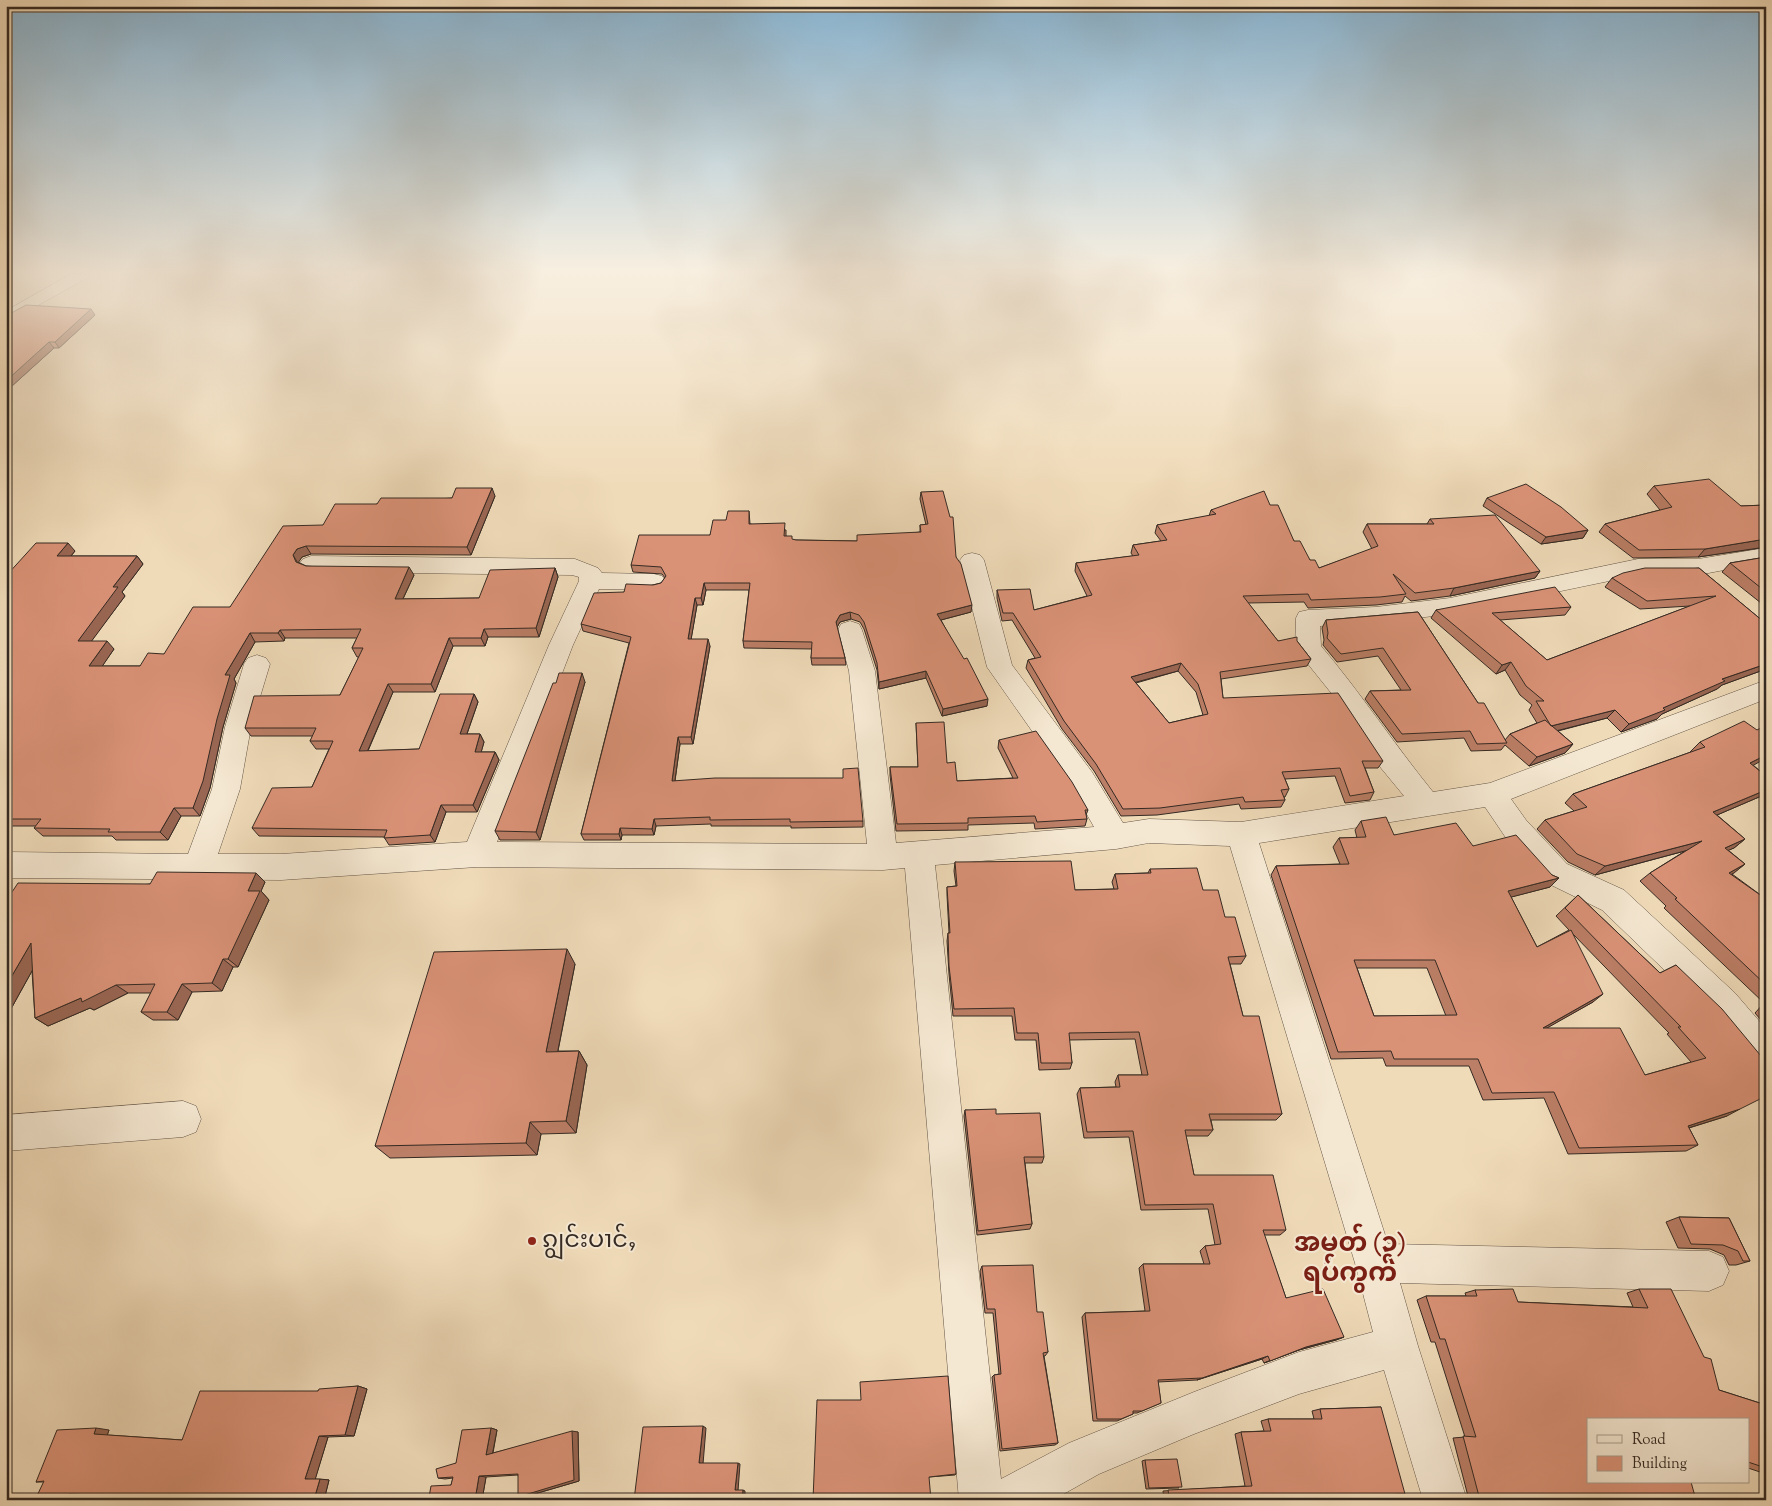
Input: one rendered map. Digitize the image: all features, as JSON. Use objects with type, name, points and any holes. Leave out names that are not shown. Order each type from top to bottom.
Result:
[{"type":"street","points":[[1427,805],[1386,754],[1341,687],[1308,648],[1308,618],[1376,615],[1450,606],[1638,567],[1698,567],[1766,555]]},
{"type":"street","points":[[972,560],[1000,667],[1082,780],[1116,837]]},
{"type":"street","points":[[311,564],[574,567],[590,573],[591,581],[560,645],[477,854]]},
{"type":"street","points":[[1698,567],[1719,585]]},
{"type":"street","points":[[591,581],[654,582]]},
{"type":"street","points":[[850,630],[862,671],[883,858]]},
{"type":"street","points":[[199,866],[226,789],[238,727],[257,664]]},
{"type":"street","points":[[6,865],[281,867],[477,854],[883,858],[1116,837],[1149,832],[1241,834],[1492,794],[1766,689]]},
{"type":"street","points":[[1492,794],[1516,830],[1556,873],[1613,900],[1723,1004],[1766,1056]]},
{"type":"street","points":[[1241,834],[1375,1263],[1397,1346],[1444,1500]]},
{"type":"street","points":[[919,855],[981,1500]]},
{"type":"street","points":[[6,1133],[183,1119]]},
{"type":"street","points":[[1375,1263],[1709,1271]]},
{"type":"street","points":[[1008,1500],[1084,1458],[1194,1413],[1299,1373],[1397,1346]]},
{"type":"building","points":[[6,344],[46,344],[7,380]]},
{"type":"building","points":[[1709,479],[1741,506],[1766,505],[1766,539],[1705,549],[1639,550],[1605,524],[1672,507],[1654,486]]},
{"type":"building","points":[[1526,484],[1561,507],[1588,530],[1546,537],[1487,498]]},
{"type":"building","points":[[456,488],[492,488],[467,547],[306,546],[297,549],[293,555],[296,562],[306,566],[409,567],[395,599],[479,598],[490,570],[555,568],[536,628],[484,629],[481,638],[449,638],[431,684],[388,684],[359,751],[419,749],[440,694],[474,694],[460,734],[480,734],[475,752],[495,752],[473,805],[441,805],[430,835],[384,838],[387,830],[252,828],[272,788],[312,787],[333,741],[310,741],[316,728],[245,728],[254,696],[340,695],[363,648],[352,648],[361,629],[280,630],[278,633],[250,633],[225,675],[230,675],[217,719],[203,781],[193,808],[174,808],[160,832],[108,832],[110,829],[34,828],[41,819],[6,819],[6,576],[36,543],[68,543],[57,556],[137,556],[113,587],[118,587],[78,641],[107,641],[89,666],[140,666],[148,653],[164,654],[193,607],[230,607],[283,526],[323,525],[335,504],[377,504],[381,498],[452,498]]},
{"type":"building","points":[[943,491],[950,517],[953,517],[956,557],[961,564],[972,605],[937,614],[964,659],[967,658],[988,699],[943,709],[926,671],[879,682],[877,663],[864,622],[859,615],[850,612],[840,615],[836,622],[845,658],[811,658],[812,642],[743,641],[750,583],[704,583],[701,598],[695,598],[688,639],[708,639],[691,737],[678,737],[672,781],[715,778],[843,778],[843,769],[858,768],[863,821],[790,822],[790,819],[710,820],[710,817],[654,819],[652,829],[620,828],[619,834],[581,834],[631,637],[581,624],[594,593],[624,592],[626,584],[653,585],[661,583],[666,576],[661,567],[631,565],[639,535],[710,535],[713,520],[726,520],[728,511],[749,511],[749,524],[785,523],[784,536],[792,536],[792,539],[796,540],[857,541],[857,535],[921,532],[920,525],[928,524],[921,492]]},
{"type":"building","points":[[1264,491],[1270,505],[1278,505],[1294,541],[1300,541],[1310,560],[1315,560],[1319,568],[1378,546],[1367,524],[1434,524],[1430,519],[1495,515],[1540,571],[1454,588],[1415,593],[1393,574],[1406,594],[1380,597],[1311,600],[1308,594],[1243,596],[1278,641],[1297,637],[1297,641],[1311,659],[1220,672],[1223,698],[1338,693],[1383,761],[1362,761],[1374,792],[1350,796],[1340,768],[1282,772],[1289,789],[1281,790],[1285,800],[1245,802],[1243,797],[1160,808],[1123,809],[1096,764],[1064,721],[1028,660],[1041,657],[1013,613],[1003,613],[997,590],[1030,589],[1034,610],[1092,595],[1076,563],[1139,555],[1133,545],[1167,540],[1157,525],[1216,514],[1211,510]],"holes":[[[1181,663],[1198,684],[1208,714],[1169,723],[1131,677]]]},
{"type":"building","points":[[1766,557],[1766,592],[1730,563]]},
{"type":"building","points":[[1645,568],[1699,568],[1766,622],[1766,664],[1722,679],[1725,681],[1663,708],[1665,710],[1629,724],[1615,710],[1551,726],[1536,701],[1544,701],[1526,686],[1511,662],[1502,665],[1436,610],[1555,587],[1571,607],[1492,613],[1547,660],[1716,596],[1647,601],[1612,578],[1623,573]]},
{"type":"building","points":[[1418,612],[1478,703],[1484,703],[1507,743],[1477,744],[1470,731],[1402,734],[1370,691],[1411,690],[1383,648],[1341,654],[1327,638],[1326,620]]},
{"type":"building","points":[[559,673],[582,673],[536,832],[495,831],[553,683],[556,683]]},
{"type":"building","points":[[1545,720],[1573,744],[1537,757],[1510,734]]},
{"type":"building","points":[[1744,721],[1757,730],[1766,725],[1766,755],[1750,763],[1766,776],[1766,790],[1713,812],[1745,839],[1725,848],[1745,864],[1729,873],[1766,899],[1766,985],[1650,873],[1702,841],[1605,866],[1577,854],[1545,820],[1587,807],[1573,794],[1705,747],[1700,742]]},
{"type":"building","points":[[944,722],[947,763],[955,762],[957,781],[1018,778],[999,740],[1036,731],[1072,782],[1088,810],[1085,810],[1087,819],[1037,822],[1035,816],[968,818],[968,823],[897,824],[890,767],[918,767],[916,723]]},
{"type":"building","points":[[1386,817],[1394,835],[1456,823],[1473,846],[1516,835],[1552,875],[1559,878],[1508,891],[1537,947],[1571,930],[1603,994],[1543,1028],[1620,1028],[1645,1075],[1706,1058],[1678,1027],[1681,1027],[1565,908],[1578,895],[1660,973],[1676,965],[1722,1009],[1766,1062],[1766,1096],[1740,1109],[1688,1126],[1698,1145],[1579,1148],[1554,1092],[1492,1093],[1478,1059],[1394,1059],[1391,1051],[1338,1052],[1276,866],[1349,864],[1339,838],[1366,837],[1361,821]],"holes":[[[1354,960],[1435,960],[1457,1015],[1374,1016]]]},
{"type":"building","points":[[1071,861],[1075,890],[1118,889],[1115,874],[1151,873],[1150,869],[1197,868],[1203,890],[1218,890],[1225,917],[1235,917],[1246,956],[1228,957],[1243,1016],[1259,1016],[1282,1114],[1209,1114],[1213,1130],[1185,1130],[1194,1175],[1273,1175],[1286,1230],[1263,1230],[1286,1298],[1323,1289],[1344,1337],[1306,1347],[1270,1361],[1268,1356],[1202,1378],[1158,1380],[1161,1403],[1142,1411],[1133,1411],[1133,1414],[1121,1419],[1097,1419],[1085,1313],[1150,1311],[1143,1264],[1210,1264],[1205,1246],[1221,1244],[1213,1204],[1145,1205],[1133,1131],[1087,1132],[1080,1088],[1120,1087],[1118,1075],[1148,1075],[1139,1032],[1069,1033],[1072,1063],[1041,1063],[1038,1033],[1017,1033],[1014,1008],[954,1009],[949,966],[948,933],[950,933],[947,887],[957,886],[955,862]]},
{"type":"building","points":[[157,872],[256,873],[248,891],[260,891],[228,959],[223,959],[212,983],[182,984],[167,1012],[141,1012],[155,984],[116,985],[82,1002],[81,998],[35,1018],[31,943],[6,986],[6,901],[18,883],[150,884]]},
{"type":"building","points":[[567,949],[546,1052],[579,1051],[566,1121],[530,1122],[526,1143],[375,1146],[434,952]]},
{"type":"building","points":[[996,1109],[996,1114],[1040,1113],[1044,1157],[1024,1157],[1032,1224],[978,1231],[965,1110]]},
{"type":"building","points":[[1679,1217],[1729,1218],[1750,1261],[1743,1261],[1738,1251],[1723,1245],[1691,1244]]},
{"type":"building","points":[[1033,1265],[1037,1312],[1043,1312],[1048,1352],[1043,1353],[1058,1443],[1002,1449],[994,1375],[1001,1374],[995,1309],[987,1309],[982,1266]]},
{"type":"building","points":[[1513,1289],[1518,1302],[1648,1308],[1639,1289],[1671,1289],[1704,1357],[1711,1359],[1719,1390],[1766,1405],[1766,1468],[1750,1463],[1750,1418],[1587,1418],[1587,1484],[1692,1484],[1696,1500],[1480,1500],[1463,1436],[1476,1437],[1445,1339],[1440,1339],[1426,1296],[1477,1296],[1475,1290]]},
{"type":"building","points":[[948,1376],[956,1474],[929,1477],[931,1500],[813,1500],[817,1400],[861,1400],[860,1382]]},
{"type":"building","points":[[358,1386],[345,1435],[319,1436],[305,1479],[320,1479],[315,1496],[429,1497],[431,1486],[451,1485],[453,1477],[438,1478],[436,1469],[456,1463],[462,1430],[491,1428],[486,1455],[572,1431],[574,1480],[518,1497],[518,1474],[479,1476],[475,1500],[120,1500],[122,1496],[69,1494],[67,1500],[35,1500],[44,1481],[36,1482],[57,1430],[96,1428],[94,1434],[182,1440],[200,1391],[318,1391],[319,1389]]},
{"type":"building","points":[[1381,1407],[1405,1494],[1321,1497],[1322,1500],[1170,1500],[1168,1490],[1252,1486],[1241,1432],[1271,1431],[1268,1419],[1322,1419],[1320,1409]]},
{"type":"building","points":[[703,1426],[699,1463],[738,1463],[735,1490],[743,1490],[742,1500],[634,1500],[643,1427]]},
{"type":"building","points":[[1177,1459],[1182,1487],[1149,1488],[1145,1460]]},
{"type":"place","name":"ၵျွင်းပၢင်ႇ","points":[[532,1241]]},
{"type":"district","name":"အမှတ် (၃) ရပ်ကွက်","points":[[1350,1259]]}]
